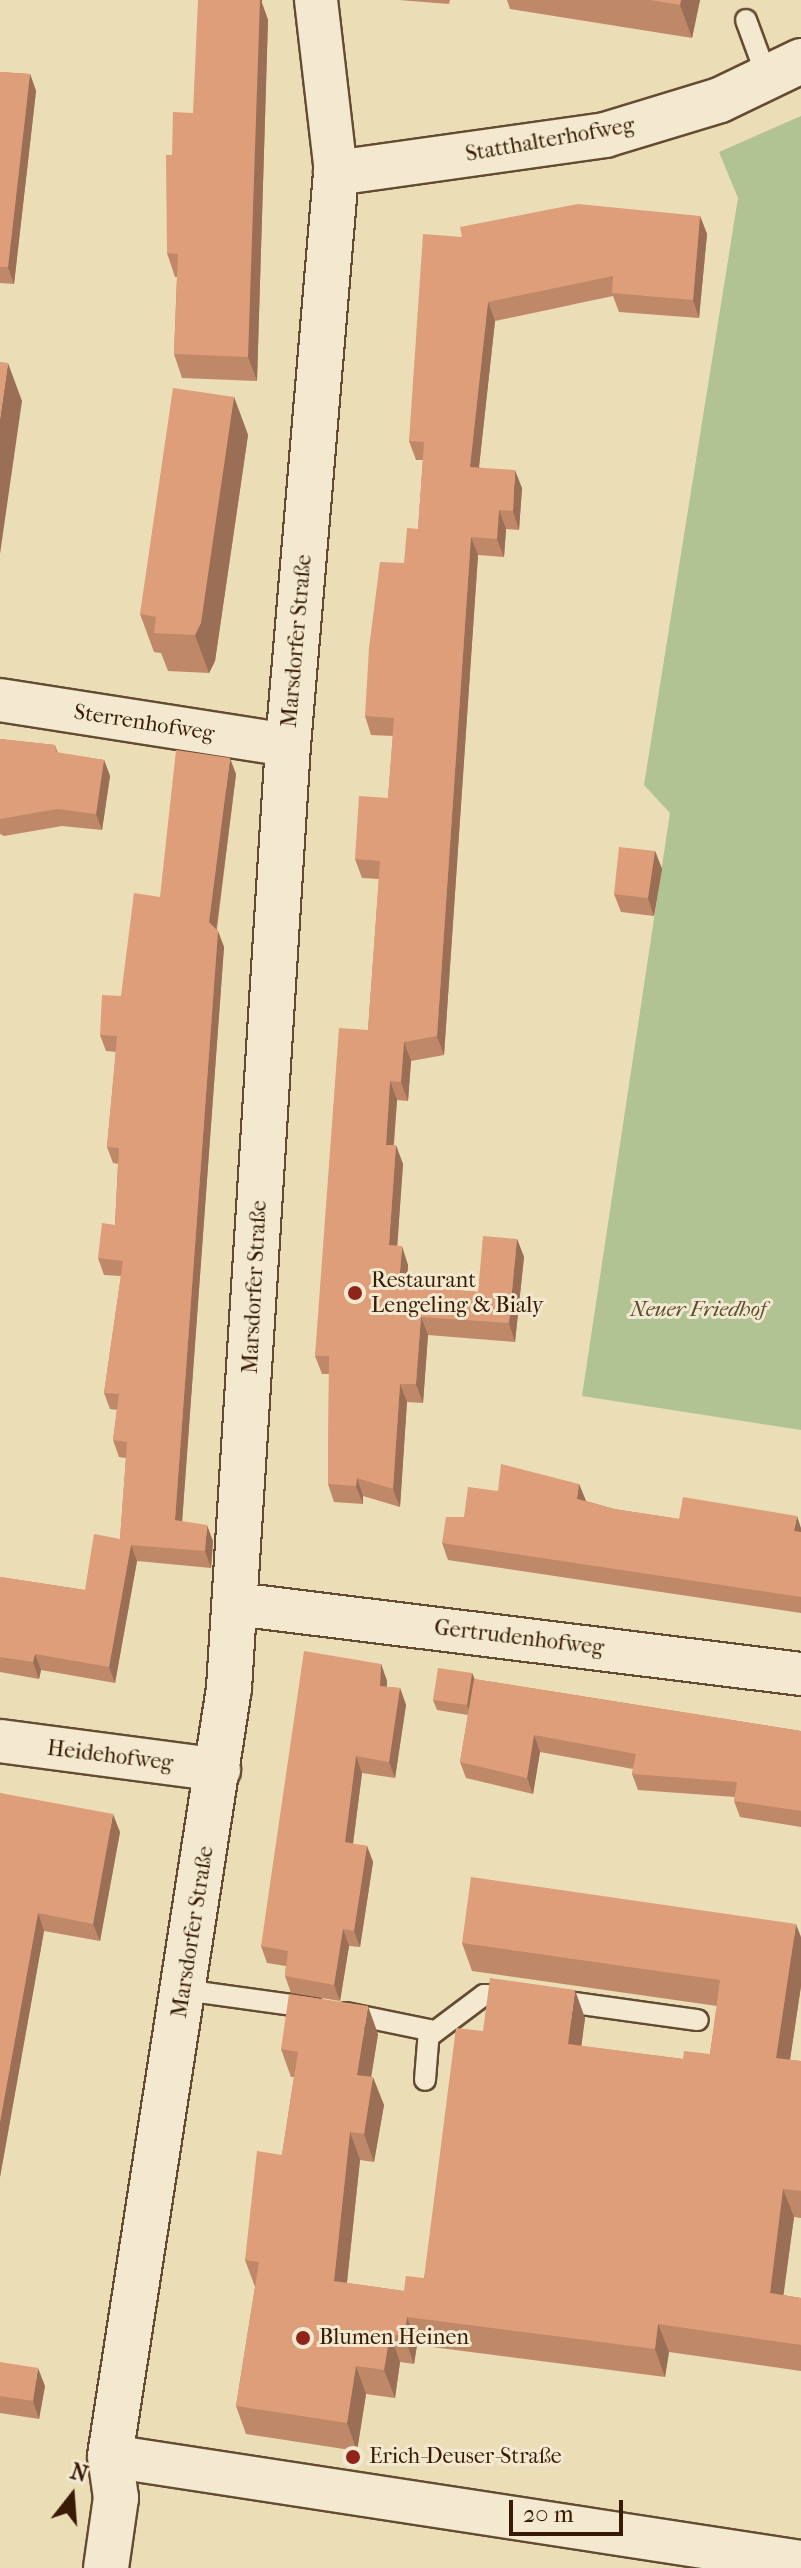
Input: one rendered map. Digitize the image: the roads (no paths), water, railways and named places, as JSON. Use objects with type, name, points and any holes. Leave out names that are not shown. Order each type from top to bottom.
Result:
[{"type":"street","name":"Marsdorfer Straße","points":[[106,2568],[116,2498],[110,2456],[219,1770],[236,1604],[288,745],[336,173],[316,0]]},
{"type":"street","name":"Statthalterhofweg","points":[[336,173],[605,135],[784,69]]},
{"type":"street","name":"Sterrenhofweg","points":[[0,700],[288,745]]},
{"type":"street","name":"Gertrudenhofweg","points":[[236,1604],[801,1674]]},
{"type":"street","name":"Heidehofweg","points":[[0,1741],[219,1770]]},
{"type":"street","points":[[110,2456],[801,2562]]},
{"type":"lane","points":[[746,20],[784,69]]},
{"type":"lane","points":[[184,1990],[410,2024],[432,2034]]},
{"type":"lane","points":[[425,2080],[432,2034],[492,1992],[698,2020]]},
{"type":"place","name":"Restaurant Lengeling & Bialy","points":[[355,1293]]},
{"type":"place","name":"Blumen Heinen","points":[[303,2338]]},
{"type":"place","name":"Erich-Deuser-Straße","points":[[353,2457]]},
{"type":"park label","name":"Neuer Friedhof","points":[[698,1310]]}]
